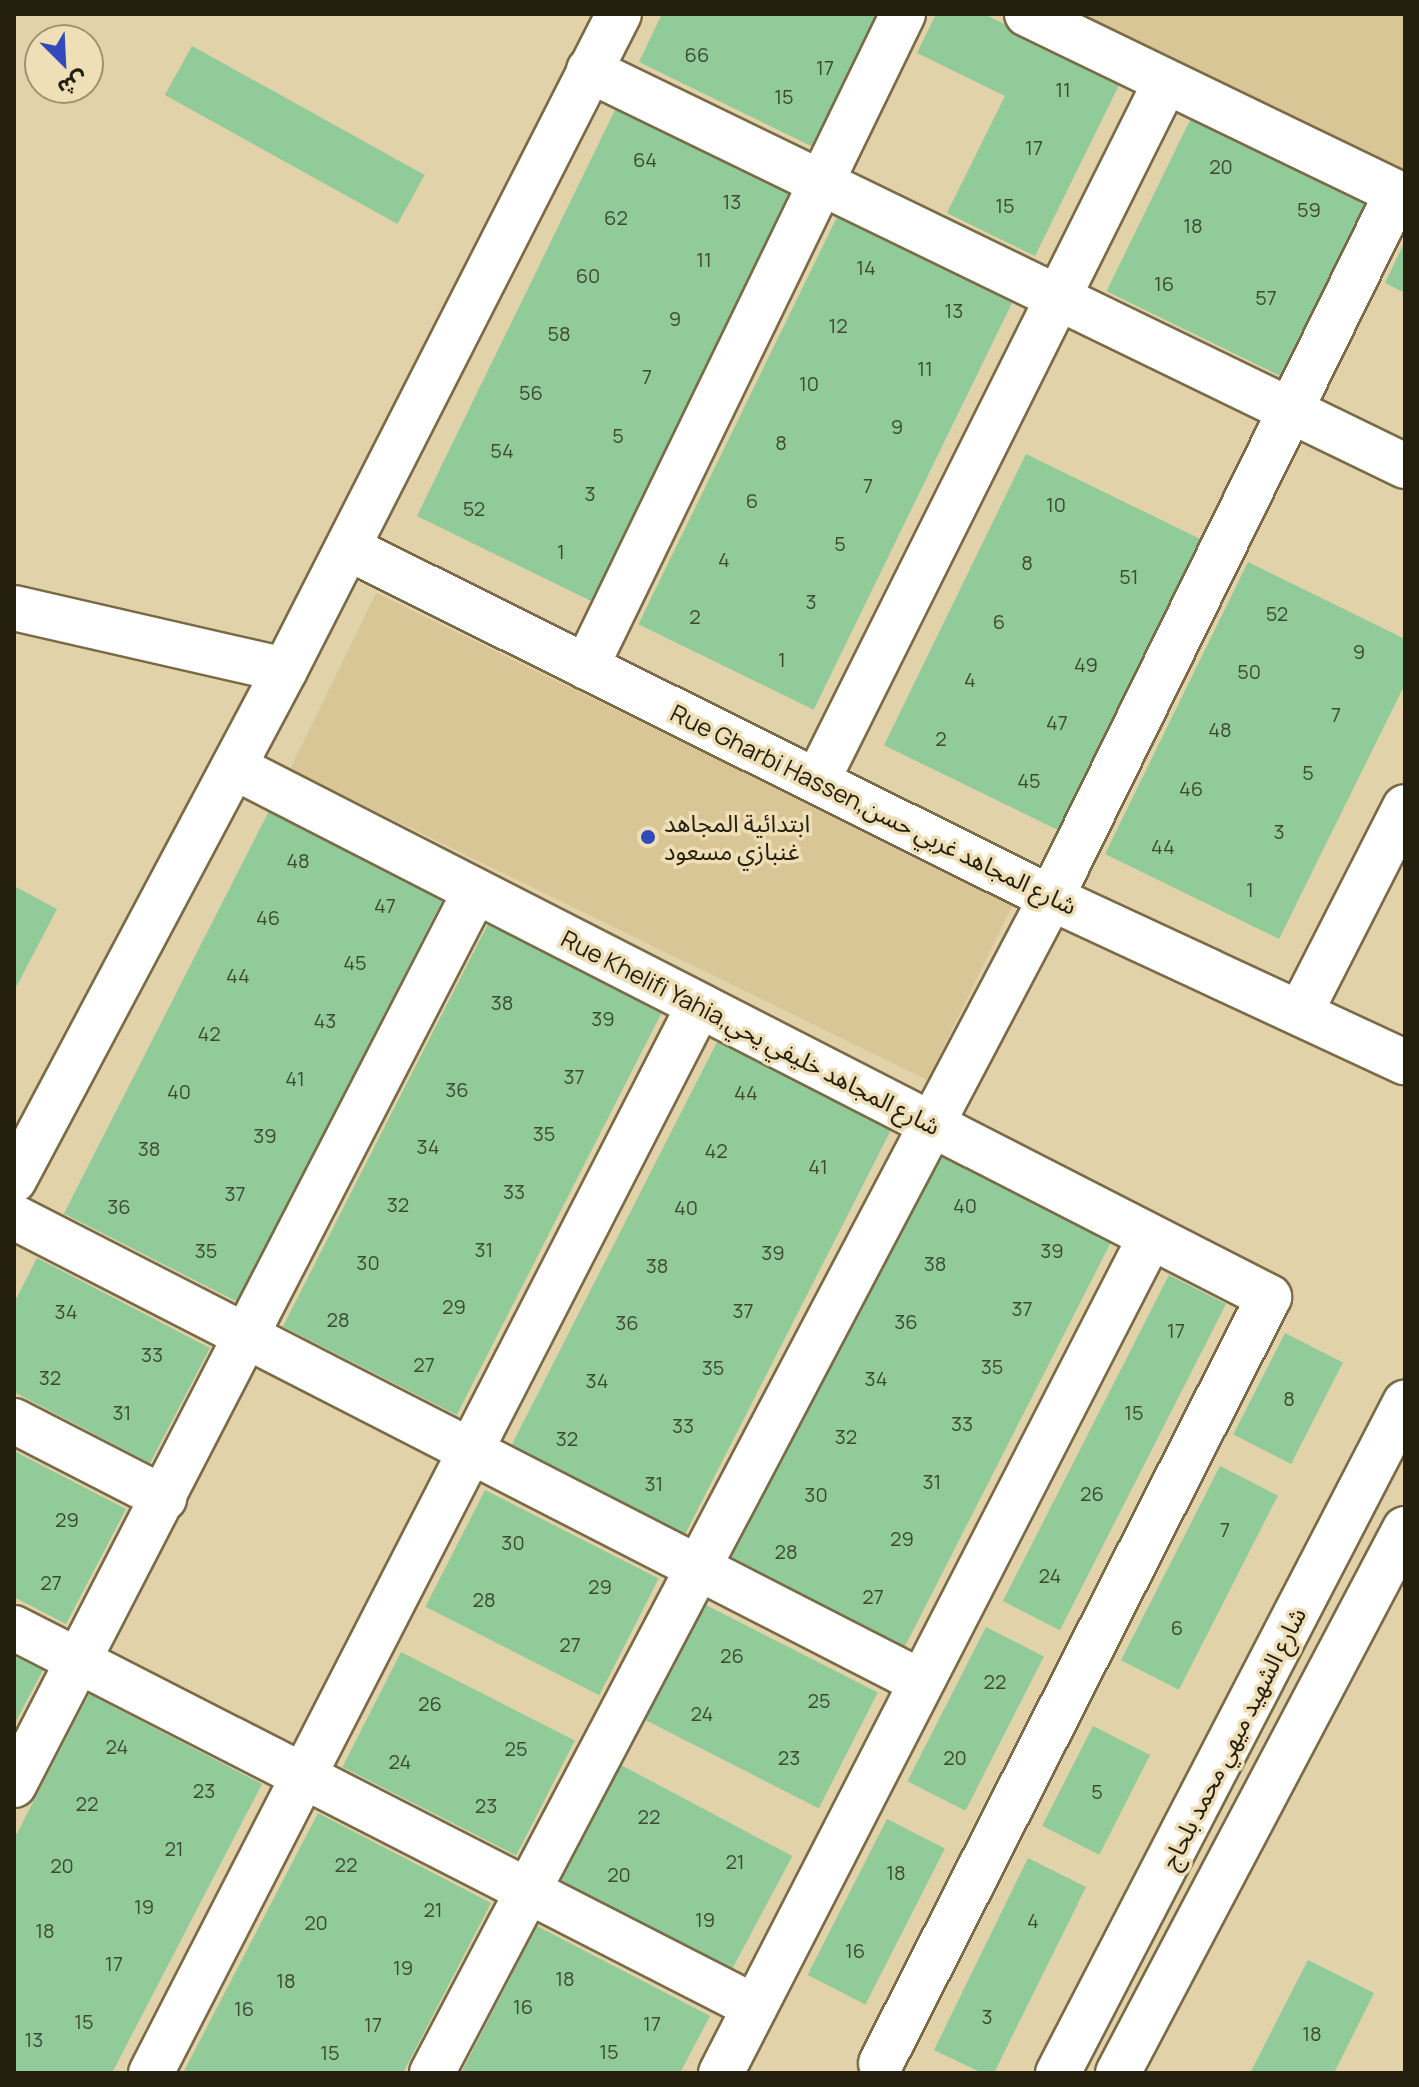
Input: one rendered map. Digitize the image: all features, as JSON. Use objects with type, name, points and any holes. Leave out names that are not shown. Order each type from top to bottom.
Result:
[{"type":"street","points":[[14,1180],[285,670],[619,14]]},
{"type":"street","points":[[586,667],[825,181],[903,14]]},
{"type":"street","points":[[432,2073],[524,1889],[1051,898],[1401,195],[1027,14]]},
{"type":"street","points":[[589,70],[825,181],[1405,466]]},
{"type":"street","points":[[817,781],[1056,296],[1165,83]]},
{"type":"street","name":"Rue Gharbi Hassen,شارع المجاهد غربي حسن","points":[[348,548],[1051,898],[1405,1062]]},
{"type":"street","points":[[14,608],[285,670]]},
{"type":"street","name":"Rue Khelifi Yahia,شارع المجاهد خليفي يحي","points":[[234,767],[1269,1297],[881,2063]]},
{"type":"street","points":[[1300,1013],[1405,807]]},
{"type":"street","points":[[14,1785],[475,892]]},
{"type":"street","points":[[151,2073],[699,1006]]},
{"type":"street","points":[[14,1217],[470,1447],[919,1681]]},
{"type":"street","points":[[721,2073],[919,1681],[1150,1238]]},
{"type":"street","name":"شارع الشهيد ميهي محمد بلحاج","points":[[1058,2073],[1405,1403]]},
{"type":"street","points":[[14,1421],[164,1498]]},
{"type":"street","points":[[1118,2073],[1405,1529]]},
{"type":"street","points":[[14,1628],[755,2007]]},
{"type":"shaded area","points":[[1027,14],[1405,14],[1405,197]]},
{"type":"shaded area","name":"ابتدائية المجاهد غنبازي مسعود","points":[[376,593],[1013,904],[927,1080],[290,769]]},
{"type":"building","points":[[662,14],[878,14],[813,147],[639,62]]},
{"type":"building","points":[[936,14],[984,14],[1121,81],[1035,256],[947,213],[1005,96],[917,53]]},
{"type":"building","points":[[192,46],[425,175],[397,224],[165,95]]},
{"type":"building","points":[[616,108],[791,193],[592,602],[417,516]]},
{"type":"building","points":[[1192,116],[1367,201],[1282,377],[1107,291]]},
{"type":"building","points":[[837,217],[1012,302],[814,710],[638,624]]},
{"type":"building","points":[[1405,241],[1405,293],[1385,283]]},
{"type":"building","points":[[1026,454],[1201,539],[1059,831],[884,745]]},
{"type":"building","points":[[1248,562],[1405,639],[1405,684],[1279,939],[1105,854]]},
{"type":"building","points":[[270,809],[444,898],[238,1302],[64,1214]]},
{"type":"building","points":[[14,886],[57,909],[14,991]]},
{"type":"building","points":[[489,922],[663,1011],[457,1415],[283,1327]]},
{"type":"building","points":[[718,1040],[892,1129],[685,1534],[511,1445]]},
{"type":"building","points":[[937,1154],[1111,1243],[904,1648],[730,1559]]},
{"type":"building","points":[[37,1258],[210,1348],[150,1463],[14,1392],[14,1303]]},
{"type":"building","points":[[1169,1275],[1226,1304],[1060,1630],[1003,1601]]},
{"type":"building","points":[[1285,1333],[1343,1363],[1291,1464],[1233,1435]]},
{"type":"building","points":[[14,1451],[126,1509],[66,1624],[14,1597]]},
{"type":"building","points":[[1220,1466],[1278,1496],[1179,1690],[1121,1660]]},
{"type":"building","points":[[485,1490],[659,1579],[599,1695],[426,1607]]},
{"type":"building","points":[[704,1604],[878,1693],[819,1808],[645,1720]]},
{"type":"building","points":[[986,1627],[1044,1657],[965,1811],[907,1781]]},
{"type":"building","points":[[401,1652],[575,1741],[516,1855],[342,1767]]},
{"type":"building","points":[[14,1656],[43,1670],[14,1725]]},
{"type":"building","points":[[89,1694],[262,1784],[112,2073],[14,2073],[14,1839]]},
{"type":"building","points":[[1093,1726],[1150,1755],[1099,1855],[1042,1826]]},
{"type":"building","points":[[621,1765],[792,1856],[731,1971],[560,1880]]},
{"type":"building","points":[[318,1813],[491,1903],[403,2073],[183,2073]]},
{"type":"building","points":[[887,1819],[945,1849],[865,2004],[808,1975]]},
{"type":"building","points":[[1028,1858],[1086,1887],[994,2073],[982,2073],[934,2050]]},
{"type":"building","points":[[537,1926],[710,2016],[680,2073],[461,2073]]},
{"type":"building","points":[[1308,1960],[1374,1993],[1334,2073],[1250,2073]]},
{"type":"place","name":"ابتدائية المجاهد غنبازي مسعود","points":[[648,837]]}]
